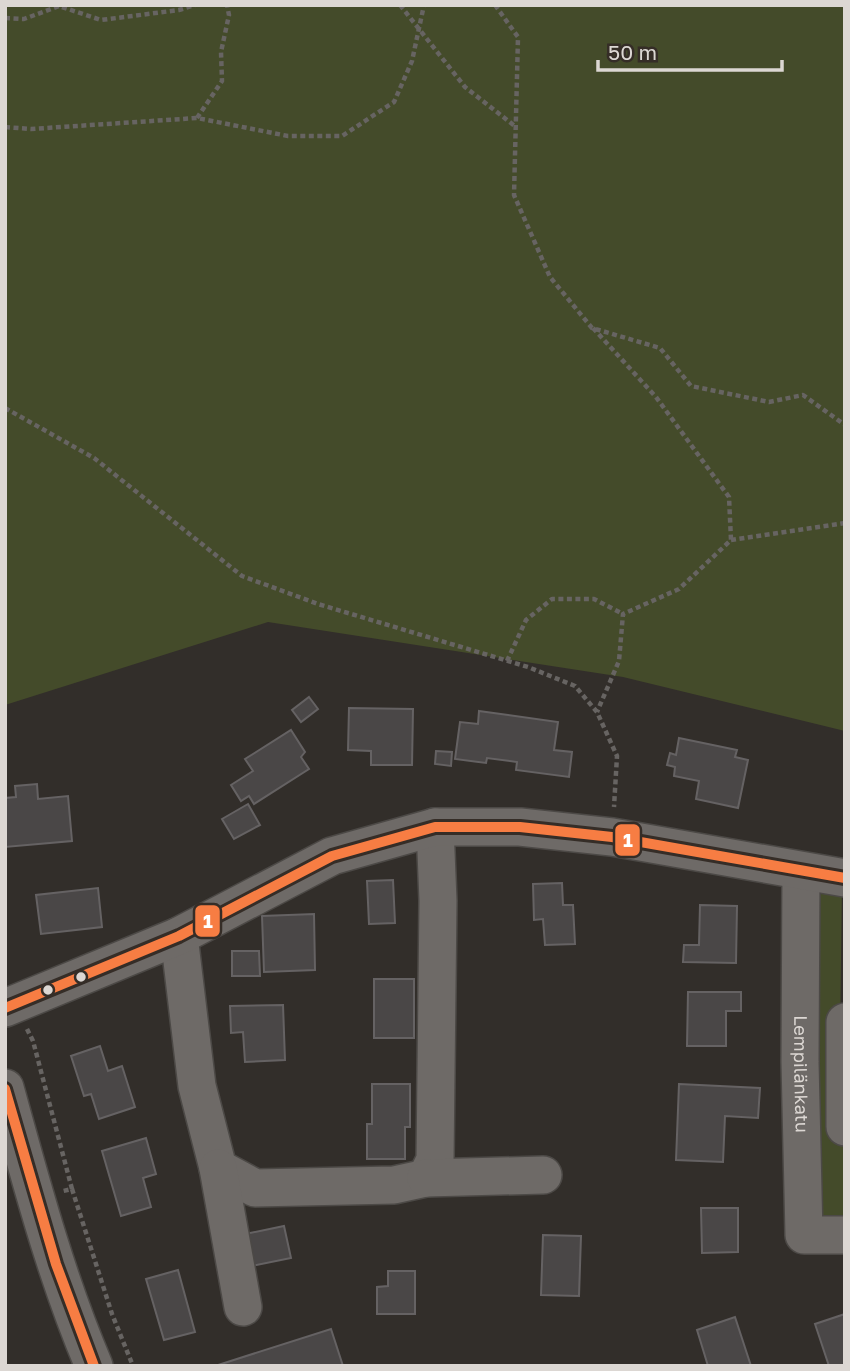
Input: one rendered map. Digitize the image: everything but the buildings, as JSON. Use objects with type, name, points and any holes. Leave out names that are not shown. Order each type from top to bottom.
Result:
[{"type":"street","points":[[7,1008],[179,936],[332,856],[435,828],[520,827],[612,837],[845,878]]},
{"type":"street","points":[[426,1178],[435,1160],[438,876],[435,828]]},
{"type":"street","name":"Lempilänkatu","points":[[802,872],[800,1062],[804,1235],[845,1235]]},
{"type":"street","points":[[179,936],[197,1086],[218,1168],[243,1307]]},
{"type":"street","points":[[845,1022],[845,1127]]},
{"type":"street","points":[[5,1088],[20,1201],[94,1366]]},
{"type":"street","points":[[218,1168],[255,1188],[394,1185],[426,1178],[543,1175]]},
{"type":"path","points":[[5,18],[24,19],[59,6],[101,20],[178,10],[195,5]]},
{"type":"path","points":[[197,118],[222,80],[221,52],[229,15],[227,5]]},
{"type":"path","points":[[400,5],[465,87],[517,127]]},
{"type":"path","points":[[5,127],[31,129],[197,118],[288,136],[342,136],[394,102],[412,61],[424,5]]},
{"type":"path","points":[[495,5],[518,37],[514,195],[550,277],[592,328],[656,397],[729,497],[731,540]]},
{"type":"path","points":[[592,328],[660,348],[691,386],[769,402],[803,395],[845,425]]},
{"type":"path","points":[[5,408],[94,458],[242,576],[318,604],[507,661],[575,686],[597,712],[617,756],[612,837]]},
{"type":"path","points":[[623,614],[679,589],[731,540],[845,523]]},
{"type":"path","points":[[507,661],[526,620],[552,599],[594,599],[623,614]]},
{"type":"path","points":[[597,712],[619,661],[623,614]]},
{"type":"path","points":[[7,1008],[23,1023],[33,1041],[72,1189],[112,1314],[133,1366]]},
{"type":"path","points":[[20,1201],[72,1189]]},
{"type":"green space","points":[[5,5],[845,5],[845,731],[623,677],[268,622],[5,705]]},
{"type":"green space","points":[[806,876],[842,882],[839,1118],[845,1154],[845,1230],[808,1230]]},
{"type":"transit line","name":"1","points":[[5,1008],[179,936],[332,856],[435,827],[520,827],[612,837],[845,878]]},
{"type":"transit line","name":"1","points":[[5,1089],[56,1264],[94,1366]]}]
